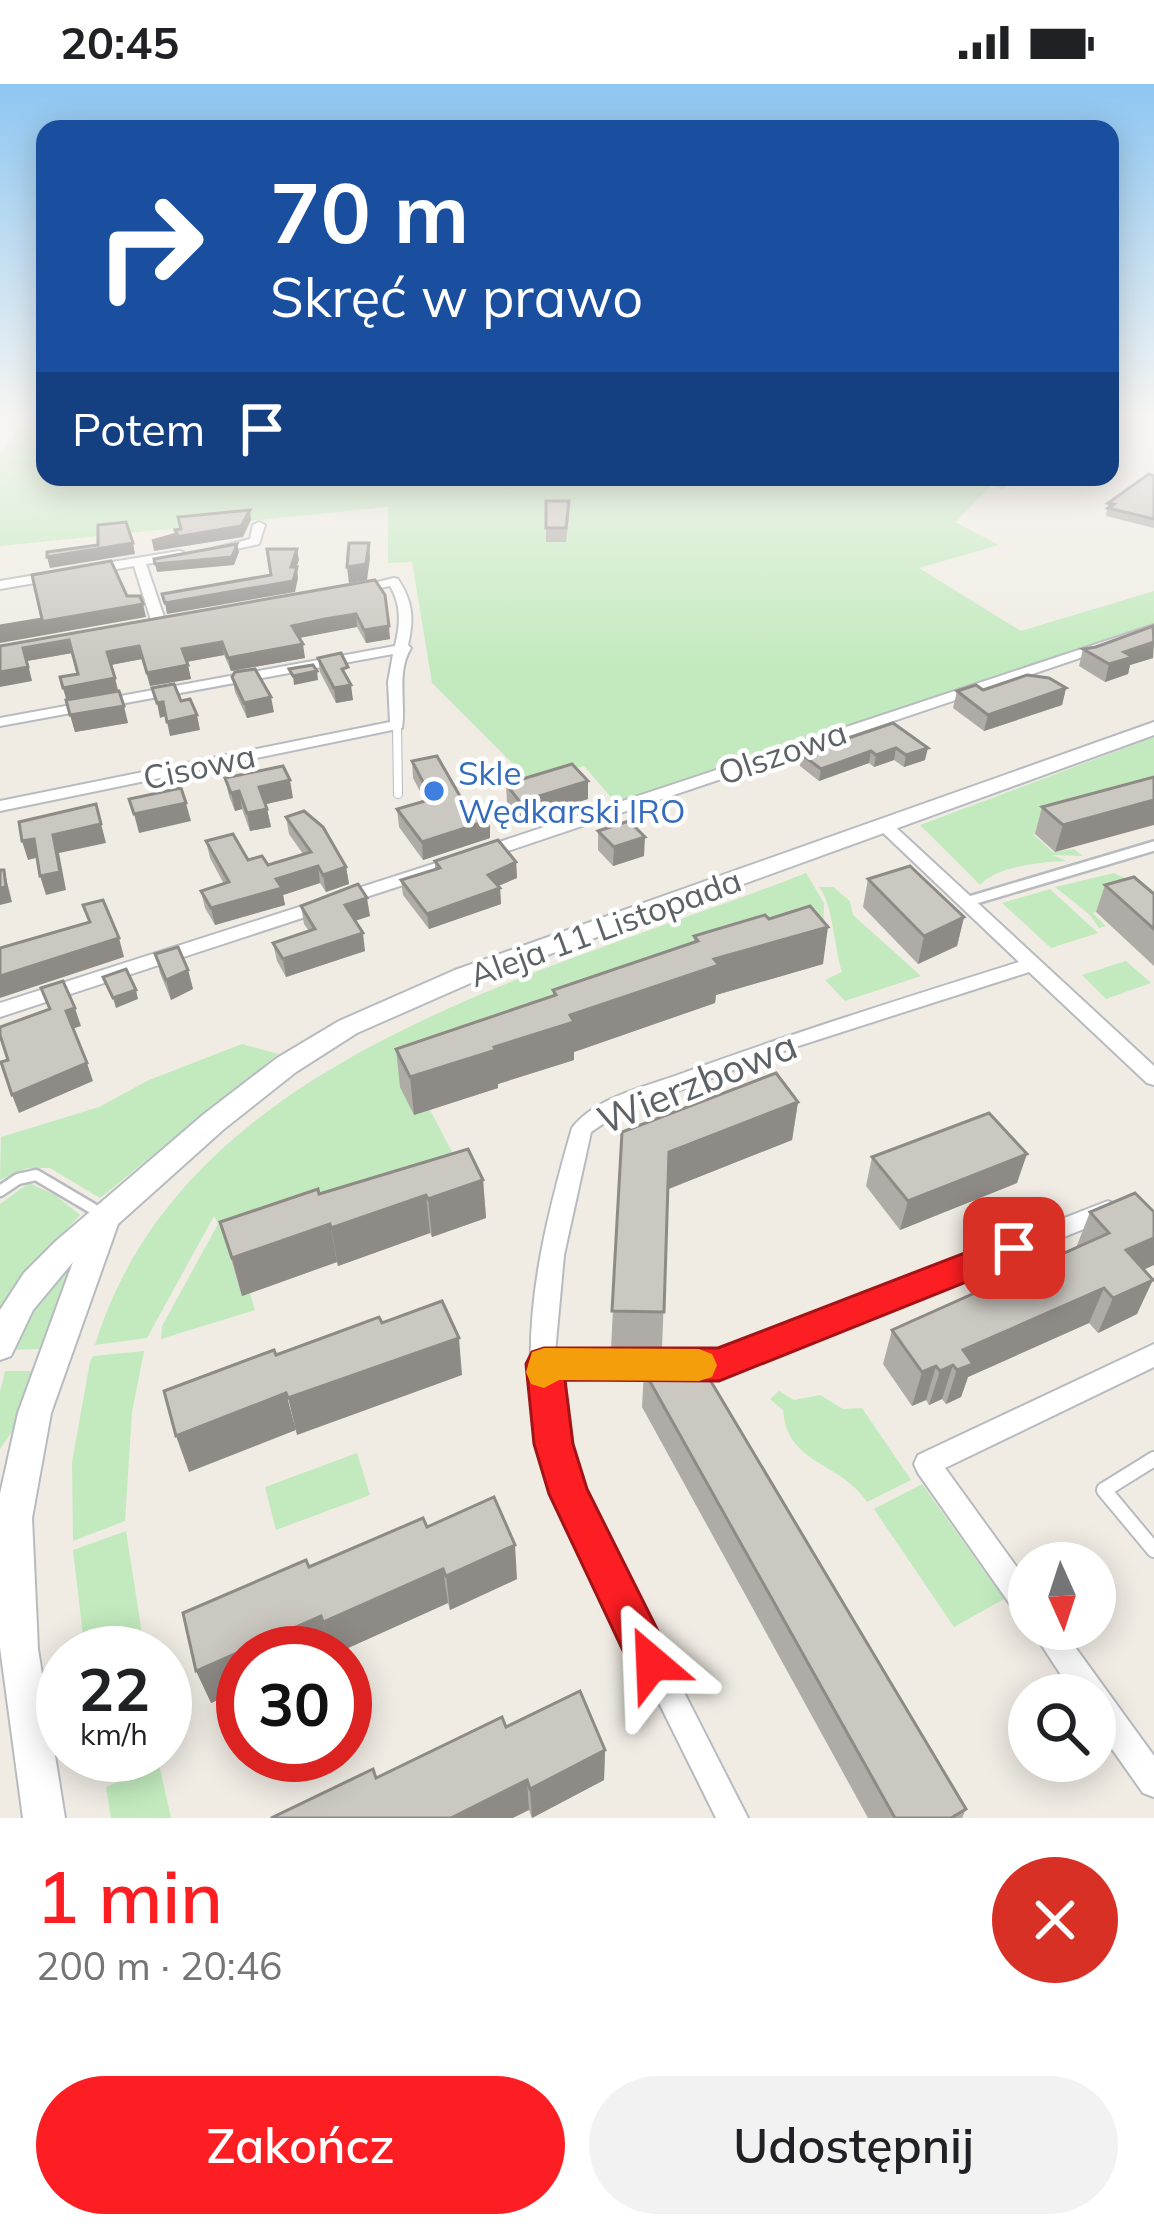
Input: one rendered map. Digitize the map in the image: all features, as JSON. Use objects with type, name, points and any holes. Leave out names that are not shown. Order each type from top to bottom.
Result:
[{"type":"street","points":[[0,584],[246,544],[255,541],[260,525]]},
{"type":"street","points":[[139,562],[159,623]]},
{"type":"street","points":[[347,590],[394,582],[400,589],[407,638],[394,674],[397,725]]},
{"type":"street","points":[[136,627],[182,619]]},
{"type":"street","name":"Olszowa","points":[[0,1010],[1154,628]]},
{"type":"street","points":[[0,722],[404,648]]},
{"type":"street","name":"Cisowa","points":[[0,806],[397,725]]},
{"type":"street","name":"Aleja 11 Listopada","points":[[0,1346],[22,1298],[61,1250],[250,1092],[314,1047],[384,1011],[1154,728]]},
{"type":"street","points":[[884,825],[1154,1078]]},
{"type":"street","name":"Wierzbowa","points":[[732,1818],[569,1494],[554,1444],[544,1364],[557,1217],[581,1127],[612,1108],[785,1043],[1033,964]]},
{"type":"street","points":[[544,1364],[719,1365],[1132,1204]]},
{"type":"street","name":"Aleja 11 Listopada","points":[[44,1818],[7,1527],[49,1359],[106,1217]]},
{"type":"street","points":[[1008,1578],[927,1464],[1154,1355]]},
{"type":"street","name":"Aleja 11 Listopada","points":[[0,1467],[29,1430]]},
{"type":"street","points":[[1116,1729],[1154,1783]]},
{"type":"lane","points":[[397,725],[398,794]]},
{"type":"lane","points":[[966,902],[1154,846]]},
{"type":"lane","points":[[0,1192],[18,1179],[36,1175],[106,1217]]},
{"type":"lane","points":[[1154,1459],[1104,1490],[1154,1550]]},
{"type":"green space","points":[[0,503],[974,503],[955,522],[999,545],[919,568],[1021,631],[1154,591],[1154,624],[615,802],[584,766],[531,782],[432,683],[412,562],[388,563],[388,507],[0,546]]},
{"type":"green space","points":[[1154,737],[1154,800],[1033,834],[1053,852],[1074,849],[1083,856],[1052,855],[1067,861],[1008,869],[980,885],[920,825]]},
{"type":"green space","points":[[806,873],[824,903],[823,935],[692,974],[430,1110],[471,1188],[231,1260],[242,1295],[250,1293],[255,1310],[161,1339],[162,1326],[218,1224],[214,1216],[147,1338],[95,1345],[141,1245],[209,1162],[293,1093],[390,1036],[494,989]]},
{"type":"green space","points":[[1114,873],[1154,891],[1154,927],[1124,900],[1093,913],[1106,926],[1099,928],[1055,887]]},
{"type":"green space","points":[[819,887],[833,887],[850,901],[853,915],[921,976],[845,1001],[825,980],[842,972]]},
{"type":"green space","points":[[1050,889],[1098,933],[1051,948],[1002,903]]},
{"type":"green space","points":[[1126,961],[1151,983],[1106,999],[1082,975]]},
{"type":"green space","points":[[242,1044],[278,1054],[100,1198],[50,1168],[27,1168],[0,1180],[1,1137],[99,1107],[149,1080]]},
{"type":"green space","points":[[29,1183],[55,1195],[80,1215],[40,1258],[0,1315],[0,1204]]},
{"type":"green space","points":[[74,1259],[39,1349],[11,1350],[39,1294]]},
{"type":"green space","points":[[144,1351],[132,1412],[125,1521],[73,1541],[72,1462],[90,1362],[93,1356]]},
{"type":"green space","points":[[5,1371],[32,1371],[14,1429],[0,1449],[0,1392]]},
{"type":"green space","points":[[779,1391],[794,1400],[820,1395],[843,1409],[862,1408],[911,1480],[867,1502],[794,1442],[783,1410],[770,1399]]},
{"type":"green space","points":[[357,1453],[370,1495],[276,1530],[265,1487]]},
{"type":"green space","points":[[922,1484],[1004,1599],[954,1627],[874,1509]]},
{"type":"green space","points":[[126,1531],[141,1626],[82,1626],[73,1550]]},
{"type":"green space","points":[[118,1782],[163,1782],[171,1818],[111,1818],[106,1787]]},
{"type":"building","points":[[546,503],[569,503],[566,528],[546,528]]},
{"type":"building","points":[[1108,503],[1154,503],[1154,519],[1108,508],[1114,504]]},
{"type":"building","points":[[250,510],[241,526],[152,541],[177,534],[175,530],[181,529],[178,517]]},
{"type":"building","points":[[126,522],[133,543],[47,557],[47,552],[98,545],[98,525]]},
{"type":"building","points":[[349,543],[369,543],[366,564],[347,567]]},
{"type":"building","points":[[237,544],[232,557],[155,564],[154,559]]},
{"type":"building","points":[[267,549],[297,549],[291,567],[297,567],[293,581],[165,603],[162,594],[271,575]]},
{"type":"building","points":[[111,561],[127,596],[140,596],[143,604],[0,629],[42,619],[32,575]]},
{"type":"building","points":[[375,580],[385,595],[389,626],[364,630],[356,614],[325,619],[292,626],[303,644],[228,658],[222,642],[182,649],[188,665],[147,673],[139,646],[107,652],[115,678],[63,688],[60,677],[78,674],[69,640],[23,648],[28,667],[0,672],[0,646]]},
{"type":"building","points":[[1153,626],[1154,642],[1124,652],[1133,657],[1109,664],[1083,649],[1096,647]]},
{"type":"building","points":[[341,653],[348,667],[342,669],[351,685],[334,688],[318,658]]},
{"type":"building","points":[[313,665],[317,671],[293,676],[289,669]]},
{"type":"building","points":[[255,669],[271,697],[244,703],[232,677],[235,672]]},
{"type":"building","points":[[1027,675],[1049,678],[1066,688],[988,715],[957,691],[976,685],[983,690]]},
{"type":"building","points":[[174,684],[181,701],[190,699],[197,715],[167,722],[163,702],[157,703],[152,688]]},
{"type":"building","points":[[119,691],[124,706],[70,715],[66,700]]},
{"type":"building","points":[[893,723],[928,748],[906,755],[896,748],[876,755],[871,751],[821,769],[801,754]]},
{"type":"building","points":[[437,756],[469,812],[480,809],[490,820],[422,842],[397,809],[432,799],[412,761]]},
{"type":"building","points":[[572,764],[588,781],[520,802],[506,784]]},
{"type":"building","points":[[283,766],[290,780],[259,787],[267,809],[247,813],[239,791],[231,793],[225,778]]},
{"type":"building","points":[[1154,777],[1154,800],[1063,825],[1042,807]]},
{"type":"building","points":[[181,788],[186,803],[134,814],[129,799]]},
{"type":"building","points":[[96,804],[101,824],[53,835],[60,872],[40,876],[34,839],[22,841],[19,822]]},
{"type":"building","points":[[304,811],[323,827],[346,867],[323,875],[318,866],[276,879],[282,888],[211,908],[201,891],[229,882],[206,841],[233,834],[248,860],[262,856],[268,865],[311,852],[286,817]]},
{"type":"building","points":[[629,821],[645,837],[614,847],[598,831]]},
{"type":"building","points":[[498,840],[516,862],[488,875],[500,888],[427,914],[401,880],[440,868],[435,861]]},
{"type":"building","points":[[910,866],[964,917],[924,936],[868,879]]},
{"type":"building","points":[[1134,877],[1154,894],[1154,929],[1105,885]]},
{"type":"building","points":[[358,884],[367,898],[345,905],[363,933],[283,959],[273,943],[315,929],[301,906]]},
{"type":"building","points":[[103,900],[119,938],[0,976],[0,948],[90,922],[83,905]]},
{"type":"building","points":[[810,906],[828,927],[714,959],[719,965],[570,1015],[574,1022],[494,1047],[496,1050],[410,1077],[396,1049],[698,941],[694,936]]},
{"type":"building","points":[[178,947],[188,970],[166,980],[155,954]]},
{"type":"building","points":[[126,969],[136,990],[113,998],[103,977]]},
{"type":"building","points":[[63,981],[75,1008],[66,1011],[87,1063],[12,1095],[1,1062],[8,1060],[0,1027],[50,1009],[41,988]]},
{"type":"building","points":[[776,1073],[798,1102],[669,1152],[664,1312],[612,1311],[622,1132]]},
{"type":"building","points":[[989,1113],[1027,1154],[908,1201],[872,1157]]},
{"type":"building","points":[[468,1149],[483,1180],[232,1258],[220,1222],[318,1189],[319,1194]]},
{"type":"building","points":[[1135,1193],[1154,1212],[1154,1238],[1126,1250],[1153,1280],[1113,1298],[1104,1288],[963,1350],[973,1364],[957,1370],[953,1365],[922,1372],[892,1330],[1109,1233],[1090,1212]]},
{"type":"building","points":[[442,1301],[459,1338],[288,1398],[286,1393],[176,1436],[164,1391],[274,1350],[276,1355],[379,1317],[382,1323]]},
{"type":"building","points":[[694,1353],[966,1809],[951,1818],[895,1818],[644,1371]]},
{"type":"building","points":[[494,1497],[515,1545],[446,1576],[443,1569],[323,1622],[321,1616],[298,1626],[216,1626],[216,1662],[196,1671],[192,1626],[186,1626],[183,1613],[306,1560],[309,1567],[423,1518],[427,1527]]},
{"type":"building","points":[[580,1691],[605,1750],[530,1789],[527,1780],[451,1818],[271,1818],[346,1782],[372,1782],[372,1769],[376,1778],[502,1717],[506,1727]]},
{"type":"slow traffic","points":[[544,1372],[544,1364],[699,1365]]},
{"type":"place","name":"Skle Wędkarski IRO","points":[[434,791]]},
{"type":"route","points":[[652,1663],[569,1494],[554,1444],[544,1364],[719,1365],[1014,1248]]}]
